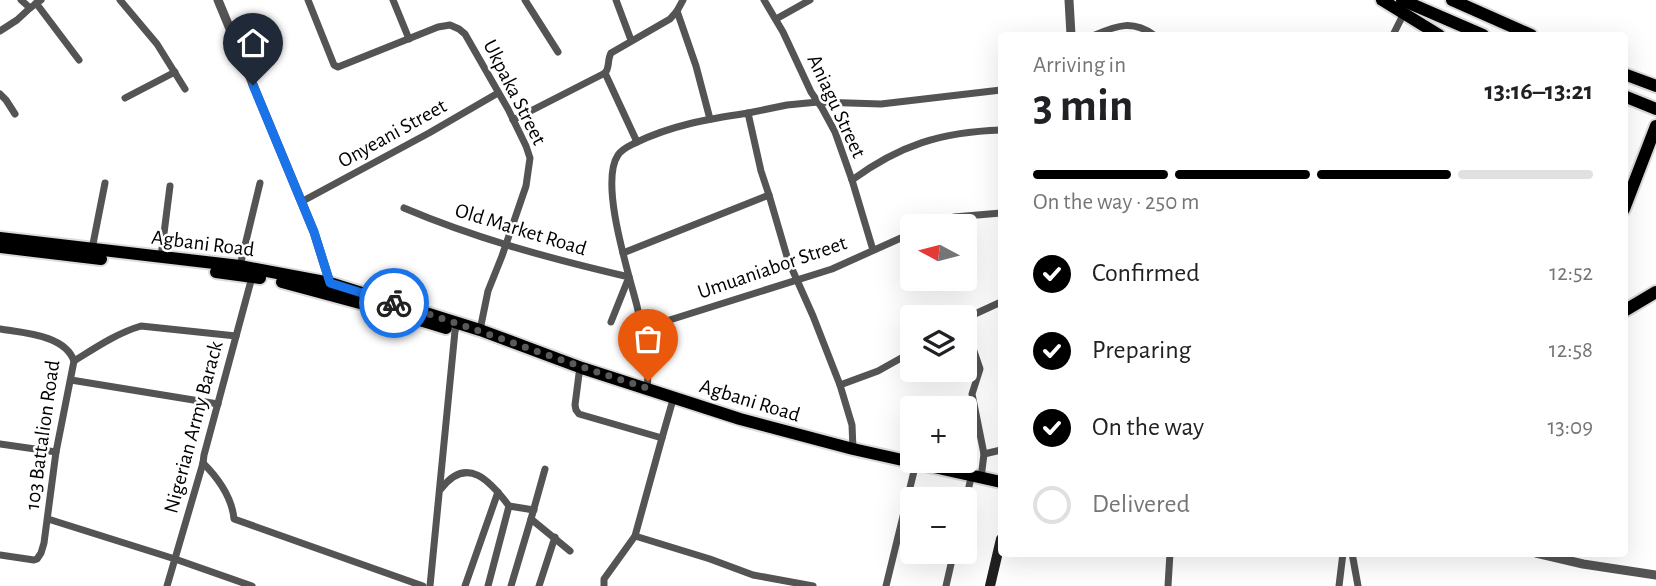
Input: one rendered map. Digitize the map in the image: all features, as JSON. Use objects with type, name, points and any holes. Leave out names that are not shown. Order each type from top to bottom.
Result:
[{"type":"main road","points":[[1382,0],[1475,32]]},
{"type":"main road","points":[[1452,0],[1524,32]]},
{"type":"main road","points":[[1403,6],[1435,32]]},
{"type":"main road","points":[[1628,76],[1656,86]]},
{"type":"main road","points":[[1628,98],[1656,109]]},
{"type":"main road","points":[[1628,199],[1655,129]]},
{"type":"main road","name":"Agbani Road","points":[[0,238],[240,266],[329,289],[397,313],[480,330],[580,371]]},
{"type":"main road","name":"Agbani Road","points":[[0,247],[252,277],[329,289]]},
{"type":"main road","points":[[1628,309],[1656,292]]},
{"type":"main road","name":"Agbani Road","points":[[457,327],[647,392],[900,462]]},
{"type":"main road","name":"Agbani Road","points":[[674,400],[796,440],[900,463]]},
{"type":"main road","name":"Agbani Road","points":[[934,473],[951,479],[998,482]]},
{"type":"main road","name":"Agbani Road","points":[[976,480],[998,489]]},
{"type":"main road","points":[[990,586],[998,552]]},
{"type":"street","points":[[21,0],[36,4],[79,60]]},
{"type":"street","points":[[120,0],[157,44],[185,89]]},
{"type":"street","points":[[219,0],[314,232],[329,289]]},
{"type":"street","name":"Ukpaka Street","points":[[308,0],[336,67],[446,25],[459,29],[465,34],[513,120],[528,151],[530,166],[526,186],[485,300],[480,330]]},
{"type":"street","points":[[393,0],[409,39]]},
{"type":"street","points":[[525,0],[558,52]]},
{"type":"street","points":[[616,0],[631,40]]},
{"type":"street","points":[[513,120],[605,73],[611,53],[670,19],[683,0]]},
{"type":"street","name":"Aniagu Street","points":[[764,0],[811,92],[835,132],[873,250]]},
{"type":"street","points":[[776,19],[810,0]]},
{"type":"street","points":[[1069,0],[1071,32]]},
{"type":"street","points":[[0,31],[36,4]]},
{"type":"street","points":[[1394,32],[1403,6]]},
{"type":"street","points":[[677,11],[696,65],[710,119]]},
{"type":"street","points":[[1102,32],[1123,25],[1136,26],[1148,32]]},
{"type":"street","points":[[125,99],[175,72]]},
{"type":"street","points":[[605,73],[637,142]]},
{"type":"street","points":[[647,392],[648,374],[641,329],[618,235],[612,198],[617,156],[624,149],[670,128],[695,121],[787,105],[818,102],[881,104],[998,90]]},
{"type":"street","name":"Onyeani Street","points":[[301,202],[498,93]]},
{"type":"street","points":[[0,94],[15,114]]},
{"type":"street","points":[[748,113],[761,171],[788,260],[840,385],[852,425],[853,449]]},
{"type":"street","points":[[852,180],[917,143],[964,133],[998,130]]},
{"type":"street","points":[[92,249],[105,183]]},
{"type":"street","points":[[240,266],[260,183]]},
{"type":"street","points":[[161,257],[170,186]]},
{"type":"street","points":[[623,253],[769,195]]},
{"type":"street","name":"Old Market Road","points":[[404,208],[505,246],[629,277]]},
{"type":"street","points":[[977,215],[998,212]]},
{"type":"street","name":"Umuaniabor Street","points":[[641,329],[832,269],[900,238]]},
{"type":"street","name":"Nigerian Army Barack","points":[[167,586],[252,277]]},
{"type":"street","points":[[611,322],[629,277]]},
{"type":"street","points":[[977,314],[998,303]]},
{"type":"street","points":[[74,361],[98,346],[141,326],[236,336]]},
{"type":"street","points":[[430,586],[447,402],[457,327]]},
{"type":"street","name":"103 Battalion Road","points":[[0,329],[50,340],[68,350],[74,361],[56,452],[44,543],[34,560],[0,555]]},
{"type":"street","points":[[840,385],[878,371],[900,359]]},
{"type":"street","points":[[977,360],[980,369],[977,378]]},
{"type":"street","points":[[580,371],[575,405],[579,414],[662,438]]},
{"type":"street","points":[[72,380],[218,404]]},
{"type":"street","points":[[973,487],[984,454],[972,394],[976,382]]},
{"type":"street","points":[[604,586],[604,579],[635,536],[674,400]]},
{"type":"street","points":[[0,444],[56,452]]},
{"type":"street","points":[[984,454],[998,451]]},
{"type":"street","points":[[203,463],[226,494],[234,519],[422,586]]},
{"type":"street","points":[[511,586],[545,469]]},
{"type":"street","points":[[441,489],[448,479],[461,473],[474,473],[494,486],[509,506],[534,510]]},
{"type":"street","points":[[465,586],[498,492]]},
{"type":"street","points":[[488,586],[509,506]]},
{"type":"street","points":[[48,519],[252,586]]},
{"type":"street","points":[[531,519],[570,551]]},
{"type":"street","points":[[886,586],[900,528]]},
{"type":"street","points":[[635,536],[753,575],[813,586]]},
{"type":"street","points":[[539,586],[555,537]]},
{"type":"street","points":[[1168,586],[1170,557]]},
{"type":"street","points":[[1339,586],[1343,557]]},
{"type":"street","points":[[1353,557],[1358,586]]},
{"type":"street","points":[[1553,557],[1656,575]]},
{"type":"street","points":[[946,586],[951,564]]},
{"type":"way so far","points":[[394,303],[647,388],[648,381]]},
{"type":"route","points":[[253,85],[314,232],[330,283],[394,303]]}]
